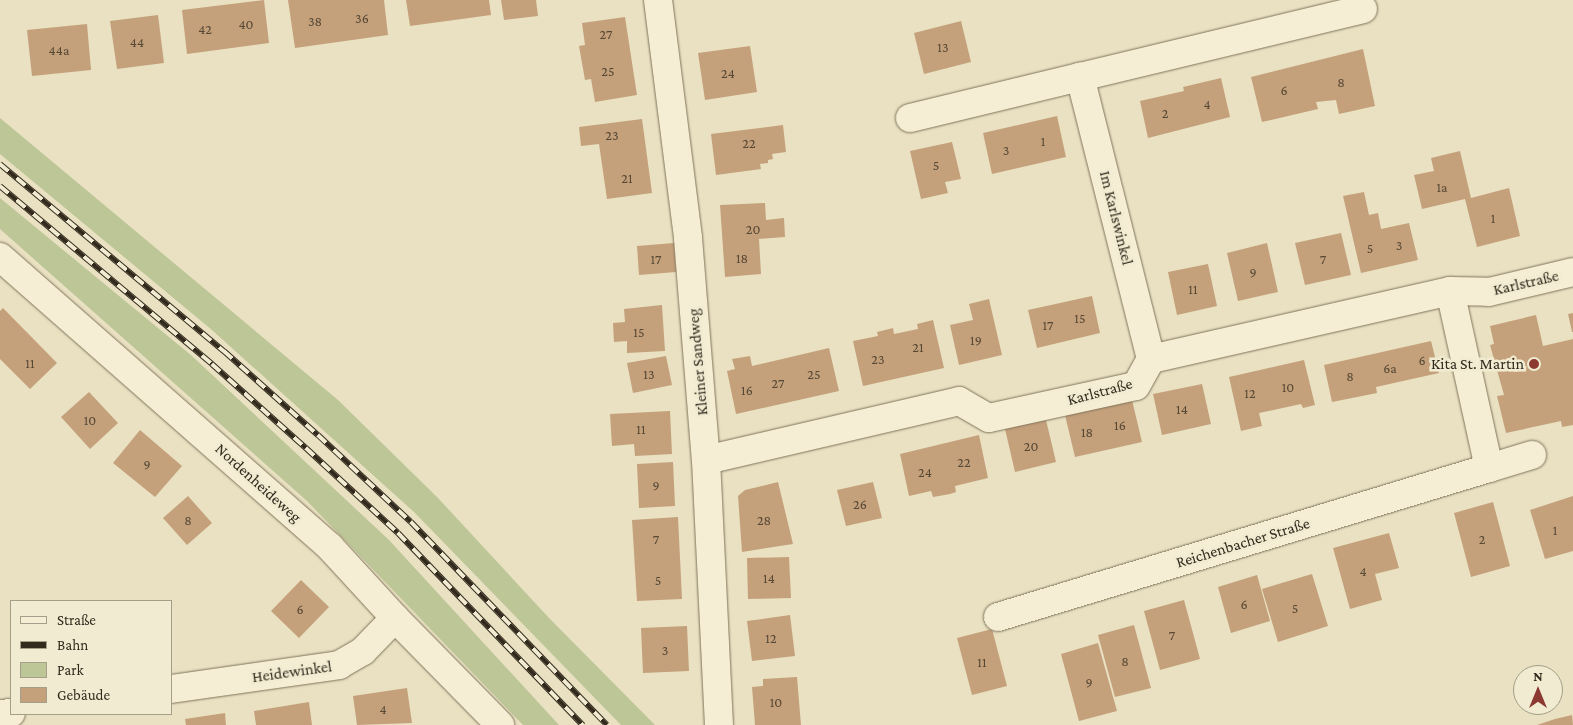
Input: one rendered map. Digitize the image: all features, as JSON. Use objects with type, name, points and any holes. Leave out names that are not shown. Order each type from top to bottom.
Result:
[{"type":"street","name":"Kleiner Sandweg","points":[[658,0],[687,228],[706,460],[719,725]]},
{"type":"street","points":[[910,118],[1363,9]]},
{"type":"street","name":"Im Karlswinkel","points":[[1080,77],[1151,359]]},
{"type":"street","name":"Nordenheideweg","points":[[0,257],[330,547],[395,618],[500,725]]},
{"type":"street","name":"Karlstraße","points":[[706,460],[959,401],[989,418],[1136,386],[1151,359],[1450,291],[1489,292],[1573,272]]},
{"type":"street","points":[[1450,291],[1489,468]]},
{"type":"street","name":"Reichenbacher Straße","points":[[998,617],[1532,455]]},
{"type":"street","name":"Heidewinkel","points":[[172,690],[339,665],[363,651],[395,618]]},
{"type":"green space","points":[[0,118],[338,400],[438,498],[549,618],[655,725],[621,725],[414,512],[212,330],[0,154]]},
{"type":"green space","points":[[0,198],[192,356],[389,540],[559,725],[523,725],[307,501],[0,229]]},
{"type":"building","points":[[264,0],[269,43],[187,54],[182,10]]},
{"type":"building","points":[[288,0],[384,0],[388,35],[295,48]]},
{"type":"building","points":[[406,0],[489,0],[491,15],[410,26]]},
{"type":"building","points":[[501,0],[536,0],[538,16],[504,20]]},
{"type":"building","points":[[158,15],[164,63],[117,69],[110,21]]},
{"type":"building","points":[[625,17],[637,95],[595,102],[591,79],[585,80],[579,46],[585,45],[582,23]]},
{"type":"building","points":[[961,21],[971,62],[924,74],[914,33]]},
{"type":"building","points":[[87,24],[91,70],[32,76],[27,30]]},
{"type":"building","points":[[750,46],[757,92],[705,100],[698,53]]},
{"type":"building","points":[[1363,49],[1375,106],[1339,114],[1336,100],[1316,102],[1318,109],[1262,122],[1251,77]]},
{"type":"building","points":[[1221,78],[1230,117],[1148,138],[1140,101],[1184,91],[1183,87]]},
{"type":"building","points":[[1057,116],[1066,157],[992,174],[983,133]]},
{"type":"building","points":[[642,119],[652,193],[607,199],[599,144],[581,146],[579,127]]},
{"type":"building","points":[[783,125],[786,152],[772,154],[773,159],[768,160],[768,163],[760,164],[761,169],[716,175],[711,134]]},
{"type":"building","points":[[952,142],[961,179],[945,182],[948,193],[921,199],[910,151]]},
{"type":"building","points":[[1460,151],[1471,198],[1509,188],[1520,236],[1477,247],[1465,199],[1422,209],[1414,175],[1434,171],[1431,158]]},
{"type":"building","points":[[1364,192],[1369,215],[1378,213],[1381,229],[1409,223],[1418,260],[1361,273],[1343,196]]},
{"type":"building","points":[[765,203],[766,220],[784,218],[785,237],[759,239],[761,274],[725,277],[720,205]]},
{"type":"building","points":[[1341,233],[1351,275],[1305,285],[1295,243]]},
{"type":"building","points":[[674,243],[676,272],[639,275],[637,246]]},
{"type":"building","points":[[1267,243],[1278,292],[1238,301],[1227,253]]},
{"type":"building","points":[[1208,264],[1217,306],[1177,315],[1168,272]]},
{"type":"building","points":[[1092,296],[1100,333],[1037,348],[1028,310]]},
{"type":"building","points":[[989,299],[1002,355],[959,365],[950,325],[973,320],[969,304]]},
{"type":"building","points":[[662,305],[665,351],[627,353],[627,341],[614,342],[613,323],[625,322],[624,309]]},
{"type":"building","points":[[3,308],[57,363],[30,389],[0,359],[0,311]]},
{"type":"building","points":[[1573,313],[1573,332],[1572,332],[1568,314]]},
{"type":"building","name":"Kita St. Martin","points":[[1536,315],[1543,346],[1573,339],[1573,425],[1562,427],[1561,421],[1506,433],[1497,396],[1504,395],[1490,345],[1494,344],[1490,326]]},
{"type":"building","points":[[933,320],[944,368],[863,386],[853,341],[878,336],[877,332],[893,328],[894,334],[918,329],[917,324]]},
{"type":"building","points":[[1431,341],[1439,373],[1376,387],[1377,393],[1332,402],[1324,365]]},
{"type":"building","points":[[829,348],[839,391],[736,414],[727,371],[735,369],[732,359],[750,356],[752,366]]},
{"type":"building","points":[[666,356],[672,385],[633,393],[627,363]]},
{"type":"building","points":[[1304,360],[1315,405],[1303,408],[1301,404],[1259,413],[1262,426],[1241,431],[1229,377]]},
{"type":"building","points":[[1202,384],[1211,424],[1162,435],[1153,394]]},
{"type":"building","points":[[89,392],[118,423],[90,449],[61,417]]},
{"type":"building","points":[[1132,400],[1142,442],[1075,457],[1065,415]]},
{"type":"building","points":[[670,411],[672,454],[635,456],[634,444],[612,446],[610,414]]},
{"type":"building","points":[[1046,420],[1056,462],[1015,472],[1005,429]]},
{"type":"building","points":[[140,430],[182,466],[155,497],[113,463]]},
{"type":"building","points":[[979,435],[988,478],[955,486],[956,492],[950,494],[933,497],[931,491],[909,496],[900,454]]},
{"type":"building","points":[[673,462],[675,506],[639,508],[637,464]]},
{"type":"building","points":[[778,482],[793,544],[742,552],[738,496],[745,490]]},
{"type":"building","points":[[873,482],[882,518],[846,526],[837,490]]},
{"type":"building","points":[[188,496],[212,523],[187,545],[163,518]]},
{"type":"building","points":[[1573,496],[1573,551],[1545,559],[1530,510]]},
{"type":"building","points":[[1493,502],[1510,566],[1471,577],[1454,513]]},
{"type":"building","points":[[678,517],[682,599],[637,601],[632,520]]},
{"type":"building","points":[[1389,533],[1399,568],[1375,574],[1382,600],[1350,609],[1333,548]]},
{"type":"building","points":[[789,557],[791,598],[748,599],[747,558]]},
{"type":"building","points":[[1312,574],[1328,626],[1278,642],[1262,589]]},
{"type":"building","points":[[1257,575],[1270,621],[1231,633],[1218,587]]},
{"type":"building","points":[[301,580],[329,607],[299,638],[271,611]]},
{"type":"building","points":[[1184,600],[1200,659],[1160,670],[1144,611]]},
{"type":"building","points":[[790,615],[795,656],[752,661],[747,621]]},
{"type":"building","points":[[1134,625],[1151,688],[1115,697],[1098,635]]},
{"type":"building","points":[[687,626],[689,671],[643,673],[641,628]]},
{"type":"building","points":[[992,629],[1007,686],[972,695],[957,638]]},
{"type":"building","points":[[1098,643],[1117,711],[1079,721],[1061,654]]},
{"type":"building","points":[[797,677],[801,725],[755,725],[752,687],[763,686],[763,679]]},
{"type":"building","points":[[407,688],[412,723],[357,725],[353,696]]},
{"type":"building","points":[[309,702],[312,725],[256,725],[254,711]]},
{"type":"building","points":[[225,713],[226,725],[186,725],[185,719]]},
{"type":"building","points":[[1572,715],[1573,725],[1537,725],[1555,719]]},
{"type":"railway","points":[[0,164],[224,351],[318,435],[411,522],[607,725]]},
{"type":"railway","points":[[0,186],[212,364],[398,533],[583,725]]},
{"type":"place","name":"Kita St. Martin","points":[[1534,364]]}]
